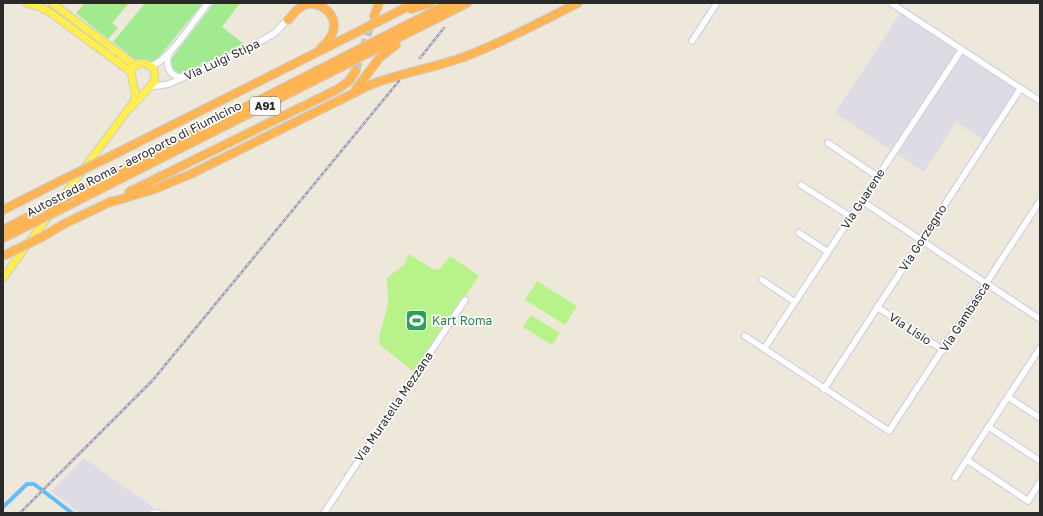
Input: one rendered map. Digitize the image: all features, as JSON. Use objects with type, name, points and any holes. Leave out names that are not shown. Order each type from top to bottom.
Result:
[{"type":"highway","points":[[374,16],[379,3]]},
{"type":"highway","points":[[3,210],[415,3]]},
{"type":"highway","points":[[382,20],[430,3]]},
{"type":"highway","name":"Autostrada Roma - aeroporto di Fiumicino","points":[[3,230],[450,3]]},
{"type":"highway","name":"Autostrada Roma - aeroporto di Fiumicino","points":[[3,238],[467,3]]},
{"type":"highway","points":[[108,203],[192,174],[351,94],[394,75],[453,60],[482,50],[578,3]]},
{"type":"highway","points":[[288,20],[297,10],[307,4],[321,6],[330,13],[334,22],[332,34],[326,43],[311,56]]},
{"type":"highway","points":[[351,94],[361,84],[382,54],[416,29]]},
{"type":"highway","points":[[3,256],[42,237],[64,224],[338,89],[349,80],[356,70]]},
{"type":"main road","points":[[26,3],[40,7],[54,15],[133,69]]},
{"type":"main road","points":[[52,3],[133,69]]},
{"type":"main road","points":[[3,278],[130,108],[156,77],[151,66],[144,63],[133,69]]},
{"type":"main road","points":[[130,108],[136,98],[135,85],[131,79],[133,69]]},
{"type":"main road","points":[[135,85],[142,88],[149,87]]},
{"type":"street","points":[[151,66],[158,63],[169,53],[208,3]]},
{"type":"street","name":"Via Luigi Stipa","points":[[149,87],[165,85],[267,39],[280,30],[300,3]]},
{"type":"street","points":[[692,41],[717,3]]},
{"type":"street","points":[[891,3],[1040,101]]},
{"type":"street","name":"Via Guarene","points":[[764,349],[962,49]]},
{"type":"street","points":[[169,53],[167,63],[170,71],[176,77],[184,77]]},
{"type":"street","name":"Via Gorzegno","points":[[824,389],[1021,88]]},
{"type":"street","points":[[828,143],[878,177]]},
{"type":"street","points":[[802,185],[851,218]]},
{"type":"street","points":[[862,201],[1040,319]]},
{"type":"street","name":"Via Gambasca","points":[[824,389],[889,432],[1040,202]]},
{"type":"street","points":[[799,233],[828,252]]},
{"type":"street","points":[[762,280],[795,302]]},
{"type":"street","name":"Via Muratella Mezzana","points":[[324,513],[465,300]]},
{"type":"street","name":"Via Lisio","points":[[877,307],[943,350]]},
{"type":"street","points":[[745,336],[824,389]]},
{"type":"street","points":[[955,478],[1040,348]]},
{"type":"street","points":[[1008,398],[1040,418]]},
{"type":"street","points":[[989,427],[1040,461]]},
{"type":"street","points":[[967,460],[1028,501],[1040,482]]},
{"type":"street","points":[[153,513],[160,513]]},
{"type":"shaded area","points":[[901,12],[958,50],[892,151],[835,113]]},
{"type":"shaded area","points":[[962,53],[1018,90],[984,140],[956,122],[924,172],[897,154]]},
{"type":"shaded area","points":[[84,458],[153,507],[149,513],[80,513],[51,491]]},
{"type":"green space","points":[[85,3],[129,3],[112,23],[118,28],[108,39],[76,13]]},
{"type":"green space","points":[[145,3],[203,3],[155,62],[137,61],[113,42]]},
{"type":"green space","points":[[214,3],[240,3],[222,27],[244,44],[239,48],[180,74],[173,69],[171,59]]},
{"type":"green space","name":"Kart Roma","points":[[409,254],[434,270],[441,268],[450,256],[479,276],[413,371],[380,345],[379,338],[388,303],[387,279],[404,265]]},
{"type":"green space","points":[[537,281],[577,306],[565,325],[525,300]]},
{"type":"green space","points":[[531,315],[560,333],[552,345],[523,327]]},
{"type":"waterway","points":[[3,507],[27,484],[34,484],[72,513]]},
{"type":"tunnel","points":[[356,70],[372,21]]},
{"type":"railway","points":[[420,58],[444,28]]},
{"type":"railway","points":[[20,513],[152,381],[399,81]]},
{"type":"place","name":"Kart Roma","points":[[416,321]]}]
